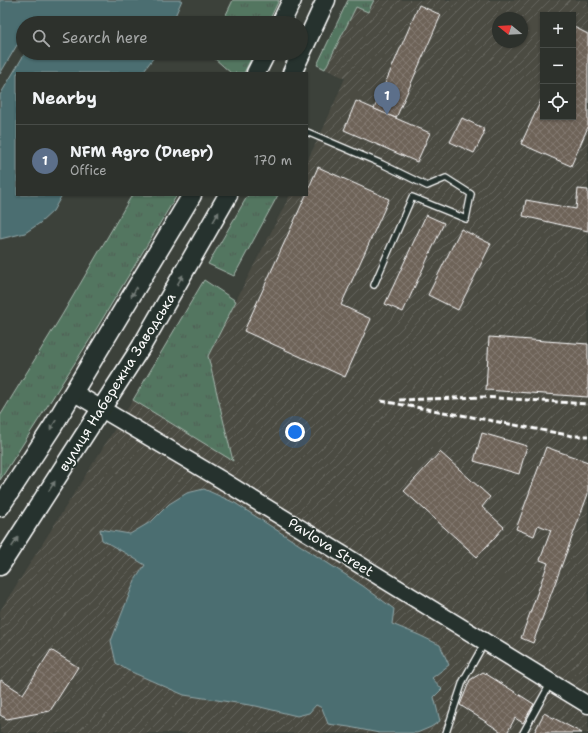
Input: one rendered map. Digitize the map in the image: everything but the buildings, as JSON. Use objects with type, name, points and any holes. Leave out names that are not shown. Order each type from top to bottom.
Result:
[{"type":"main road","points":[[284,16],[292,0]]},
{"type":"main road","points":[[308,39],[326,0]]},
{"type":"main road","points":[[256,72],[262,60]]},
{"type":"main road","points":[[292,72],[298,60]]},
{"type":"main road","points":[[0,508],[53,426],[191,196]]},
{"type":"main road","name":"вулиця Набережна Заводська","points":[[0,566],[141,347],[227,196]]},
{"type":"main road","name":"Pavlova Street","points":[[73,392],[220,479],[588,704]]},
{"type":"lane","points":[[308,132],[382,164],[427,186],[446,178],[471,194],[466,219],[412,197],[374,285]]},
{"type":"lane","points":[[446,733],[462,681],[486,642]]},
{"type":"lane","points":[[523,733],[551,682]]},
{"type":"shaded area","points":[[374,0],[588,0],[588,733],[0,733],[0,611],[133,400],[233,460],[208,355],[289,196],[308,196],[308,159],[324,127],[345,78],[325,69],[356,6],[368,12]]},
{"type":"green space","points":[[233,0],[279,0],[271,16],[225,16]]},
{"type":"green space","points":[[348,0],[374,0],[368,12],[356,7],[325,69],[317,65]]},
{"type":"green space","points":[[216,60],[250,60],[244,72],[230,72]]},
{"type":"green space","points":[[131,196],[176,196],[94,333],[0,480],[0,416],[62,315]]},
{"type":"green space","points":[[247,196],[277,196],[234,276],[208,264]]},
{"type":"green space","points":[[204,280],[236,301],[208,356],[233,461],[133,400]]},
{"type":"water","points":[[0,0],[182,0],[175,16],[16,16],[16,47],[0,74]]},
{"type":"water","points":[[21,60],[152,60],[143,72],[16,72],[16,196],[61,196],[53,211],[40,223],[25,233],[0,239],[0,95]]},
{"type":"water","points":[[204,489],[235,503],[363,586],[394,609],[392,624],[440,645],[449,665],[432,678],[442,689],[434,697],[440,721],[417,733],[379,733],[328,724],[322,708],[316,705],[309,713],[297,716],[256,706],[184,695],[127,670],[116,663],[111,641],[135,580],[145,565],[102,540],[100,529],[130,534],[152,521],[169,504],[187,493]]},
{"type":"railway","points":[[399,400],[483,397],[588,404]]},
{"type":"railway","points":[[381,401],[573,436],[588,436]]},
{"type":"place","name":"NFM Agro (Dnepr)","points":[[387,115]]}]
